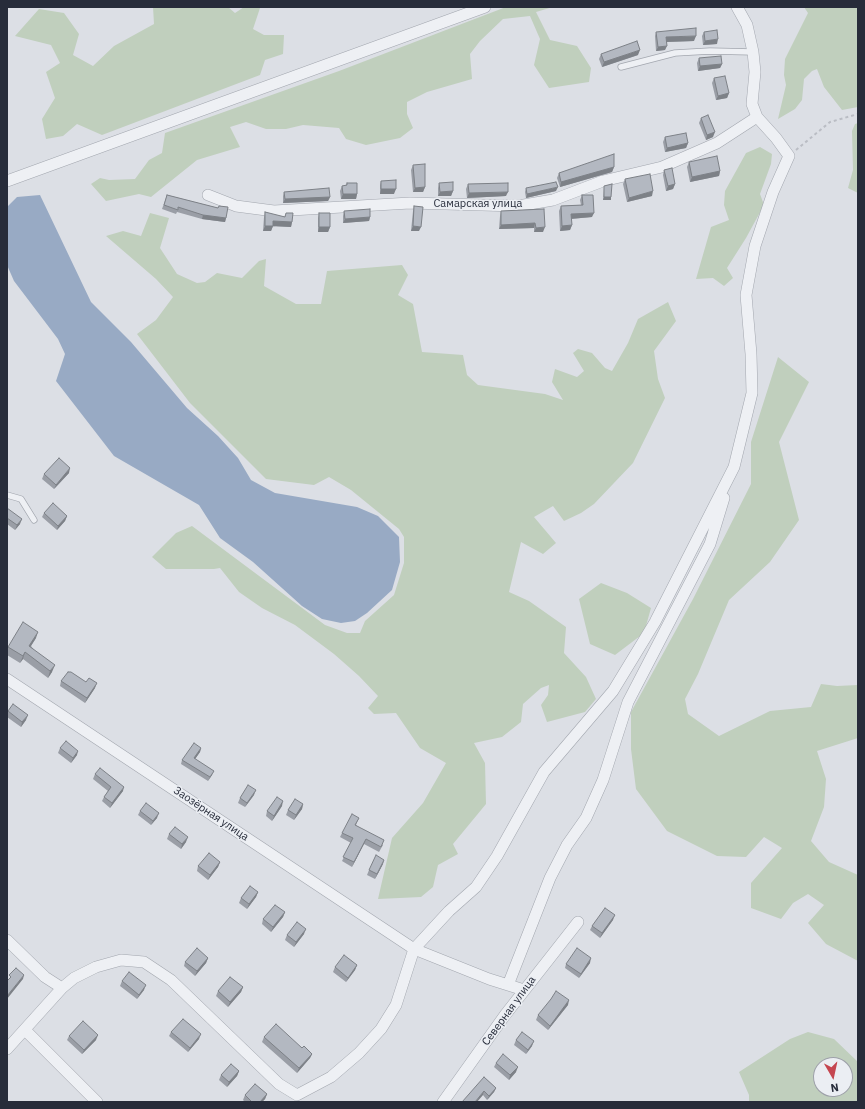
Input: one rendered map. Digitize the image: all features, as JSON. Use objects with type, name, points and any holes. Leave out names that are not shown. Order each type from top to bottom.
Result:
[{"type":"street","points":[[7,181],[484,7]]},
{"type":"street","points":[[508,985],[550,878],[567,845],[586,818],[603,780],[628,702],[710,544],[734,467],[752,393],[752,354],[746,295],[755,246],[773,192],[789,156],[776,138],[757,117],[752,104],[755,72],[753,52],[747,25],[737,7]]},
{"type":"street","name":"Самарская улица","points":[[208,195],[236,206],[274,211],[323,210],[394,204],[518,206],[553,200],[603,181],[662,167],[716,143],[757,117]]},
{"type":"street","points":[[7,1049],[62,988],[74,978],[96,967],[121,960],[144,962],[171,980],[279,1084],[296,1098],[331,1077],[359,1053],[381,1029],[396,1005],[414,949],[449,911],[476,887],[497,856],[544,772],[613,691],[655,622],[734,467]]},
{"type":"street","name":"Заозёрная улица","points":[[7,679],[414,949],[524,990]]},
{"type":"street","name":"Северная улица","points":[[443,1102],[524,990],[578,922]]},
{"type":"street","points":[[7,940],[45,977],[62,988]]},
{"type":"street","points":[[25,1030],[97,1102]]},
{"type":"lane","points":[[621,67],[675,53],[710,51],[753,52]]},
{"type":"lane","points":[[7,495],[21,499],[34,520]]},
{"type":"path","points":[[789,156],[804,142],[830,122],[858,114]]},
{"type":"green space","points":[[153,7],[228,7],[235,13],[244,7],[258,7],[260,8],[253,29],[264,35],[284,35],[283,54],[265,60],[260,75],[102,135],[77,124],[63,136],[46,139],[42,119],[55,98],[46,72],[60,63],[51,45],[15,36],[39,9],[64,13],[79,34],[73,55],[93,66],[114,46],[154,24]]},
{"type":"green space","points":[[506,7],[553,7],[536,12],[550,40],[577,46],[591,68],[589,82],[549,88],[534,65],[540,39],[530,16],[503,19],[480,41],[470,54],[472,79],[427,92],[407,102],[407,114],[413,128],[400,138],[366,145],[346,139],[339,128],[303,125],[286,129],[266,129],[246,122],[230,127],[240,147],[197,160],[151,197],[139,194],[106,201],[91,184],[100,178],[109,180],[135,179],[149,160],[162,153],[165,133],[339,71]]},
{"type":"green space","points":[[804,7],[858,7],[858,107],[842,110],[824,87],[817,69],[812,71],[804,79],[802,100],[795,109],[778,119],[786,85],[784,75],[785,59],[808,13]]},
{"type":"green space","points":[[858,123],[858,193],[848,188],[853,170],[852,131],[855,124]]},
{"type":"green space","points":[[760,147],[772,154],[771,164],[760,194],[764,205],[727,268],[733,278],[724,286],[713,278],[696,279],[711,227],[729,220],[724,205],[725,191],[746,153]]},
{"type":"green space","points":[[150,213],[169,218],[160,248],[177,274],[197,283],[205,282],[217,273],[242,278],[259,261],[266,259],[264,286],[296,304],[321,304],[327,271],[402,265],[408,275],[398,295],[413,304],[422,352],[463,355],[467,375],[478,385],[545,394],[563,400],[552,382],[555,369],[577,377],[584,371],[573,353],[578,349],[592,353],[605,368],[612,371],[628,343],[638,319],[668,302],[676,321],[654,351],[658,379],[665,398],[633,463],[594,504],[581,513],[564,521],[553,506],[534,517],[556,543],[543,554],[521,542],[509,592],[529,601],[566,627],[564,653],[586,677],[596,699],[585,712],[547,722],[541,705],[548,695],[549,685],[541,688],[523,704],[521,722],[502,737],[474,743],[485,763],[486,804],[453,844],[458,854],[438,865],[433,887],[421,897],[378,899],[392,838],[423,803],[446,763],[420,748],[396,713],[374,714],[368,708],[378,696],[359,676],[334,654],[295,625],[262,608],[239,592],[220,568],[166,569],[152,557],[176,533],[192,526],[325,625],[347,633],[360,633],[365,621],[394,595],[404,563],[404,537],[399,529],[351,490],[329,477],[314,485],[266,479],[190,403],[137,334],[156,320],[173,297],[156,279],[106,236],[123,231],[141,236]]},
{"type":"green space","points":[[778,357],[809,382],[779,442],[799,520],[770,562],[729,600],[698,674],[685,699],[688,714],[719,736],[770,711],[811,707],[821,684],[837,686],[858,685],[858,738],[817,751],[826,779],[824,807],[811,841],[829,862],[858,875],[858,961],[826,944],[808,923],[824,905],[808,894],[793,903],[781,919],[751,908],[751,883],[782,848],[764,837],[746,857],[717,856],[667,831],[636,789],[631,749],[631,712],[693,599],[751,484],[751,442]]},
{"type":"green space","points":[[601,583],[627,593],[651,608],[644,633],[615,655],[590,644],[579,599]]},
{"type":"green space","points":[[808,1032],[834,1039],[853,1057],[813,1057],[813,1097],[853,1097],[853,1057],[858,1062],[858,1102],[749,1102],[749,1095],[739,1072],[790,1039]]},
{"type":"water","points":[[40,195],[91,302],[131,342],[187,408],[218,436],[238,458],[251,480],[275,493],[357,507],[378,516],[399,537],[400,562],[392,590],[367,613],[355,621],[341,623],[322,619],[302,606],[253,562],[220,538],[199,505],[114,456],[56,381],[65,354],[58,339],[14,281],[7,265],[7,207],[17,197]]},
{"type":"building","points":[[696,28],[696,36],[666,37],[667,46],[658,47],[656,32]]},
{"type":"building","points":[[717,30],[718,39],[705,41],[704,32]]},
{"type":"building","points":[[637,41],[640,50],[604,62],[601,54]]},
{"type":"building","points":[[721,56],[722,64],[700,66],[699,58]]},
{"type":"building","points":[[725,76],[729,93],[718,96],[714,78]]},
{"type":"building","points":[[708,115],[715,132],[707,135],[701,118]]},
{"type":"building","points":[[686,133],[688,143],[667,148],[665,137]]},
{"type":"building","points":[[614,154],[614,167],[561,182],[559,173]]},
{"type":"building","points":[[717,156],[720,171],[692,177],[689,162]]},
{"type":"building","points":[[425,164],[425,187],[415,188],[413,165]]},
{"type":"building","points":[[672,168],[675,184],[668,186],[664,170]]},
{"type":"building","points":[[650,174],[653,191],[629,198],[625,179]]},
{"type":"building","points":[[396,180],[396,189],[381,189],[381,181]]},
{"type":"building","points":[[453,182],[453,191],[440,192],[439,183]]},
{"type":"building","points":[[556,182],[558,187],[527,194],[526,188]]},
{"type":"building","points":[[347,183],[357,183],[357,194],[343,194],[342,186],[347,185]]},
{"type":"building","points":[[508,183],[508,192],[469,193],[468,184]]},
{"type":"building","points":[[612,184],[611,197],[604,197],[604,186]]},
{"type":"building","points":[[329,188],[330,197],[285,199],[284,192]]},
{"type":"building","points":[[167,195],[218,208],[219,206],[228,207],[226,218],[203,215],[178,207],[178,210],[164,205]]},
{"type":"building","points":[[582,195],[593,195],[594,213],[571,214],[572,225],[562,226],[561,206],[583,205]]},
{"type":"building","points":[[414,206],[423,207],[421,227],[413,226]]},
{"type":"building","points":[[370,209],[370,217],[345,219],[344,211]]},
{"type":"building","points":[[544,209],[545,227],[536,228],[535,223],[501,225],[501,211]]},
{"type":"building","points":[[265,212],[285,217],[286,213],[293,213],[292,222],[273,221],[273,226],[265,226]]},
{"type":"building","points":[[319,213],[330,213],[330,227],[319,227]]},
{"type":"building","points":[[59,458],[70,468],[56,485],[44,474]]},
{"type":"building","points":[[53,503],[67,516],[58,526],[44,513]]},
{"type":"building","points":[[7,508],[22,519],[17,525],[7,518]]},
{"type":"building","points":[[23,622],[38,632],[29,646],[55,665],[50,671],[25,652],[23,656],[8,647]]},
{"type":"building","points":[[68,672],[71,672],[86,682],[89,678],[97,683],[87,698],[61,681]]},
{"type":"building","points":[[13,704],[28,715],[22,722],[8,711]]},
{"type":"building","points":[[66,741],[78,751],[73,758],[60,748]]},
{"type":"building","points":[[194,743],[201,748],[194,758],[214,771],[210,777],[182,760]]},
{"type":"building","points":[[100,768],[124,787],[112,803],[104,797],[111,787],[95,774]]},
{"type":"building","points":[[248,785],[256,790],[247,803],[240,798]]},
{"type":"building","points":[[277,797],[283,801],[274,816],[267,811]]},
{"type":"building","points":[[295,799],[303,804],[296,815],[288,810]]},
{"type":"building","points":[[146,803],[159,813],[153,821],[140,811]]},
{"type":"building","points":[[352,814],[359,818],[355,825],[384,840],[381,847],[366,839],[354,862],[343,857],[353,838],[342,833]]},
{"type":"building","points":[[175,827],[188,837],[182,844],[169,834]]},
{"type":"building","points":[[209,853],[220,862],[210,875],[198,866]]},
{"type":"building","points":[[376,855],[384,860],[377,874],[369,870]]},
{"type":"building","points":[[250,886],[258,892],[249,904],[241,898]]},
{"type":"building","points":[[275,905],[285,912],[273,927],[263,919]]},
{"type":"building","points":[[605,908],[615,915],[602,933],[592,926]]},
{"type":"building","points":[[297,922],[306,929],[296,942],[287,935]]},
{"type":"building","points":[[197,948],[208,958],[197,971],[185,962]]},
{"type":"building","points":[[577,948],[591,958],[581,974],[566,964]]},
{"type":"building","points":[[344,955],[357,965],[348,978],[335,967]]},
{"type":"building","points":[[16,968],[24,975],[7,996],[7,981],[11,977],[9,975]]},
{"type":"building","points":[[129,972],[146,985],[139,995],[122,981]]},
{"type":"building","points":[[230,977],[243,987],[230,1002],[218,991]]},
{"type":"building","points":[[556,991],[569,1000],[550,1026],[538,1015]]},
{"type":"building","points":[[183,1019],[201,1034],[190,1048],[171,1032]]},
{"type":"building","points":[[83,1021],[98,1035],[84,1050],[69,1036]]},
{"type":"building","points":[[276,1024],[302,1048],[304,1046],[312,1054],[299,1068],[264,1037]]},
{"type":"building","points":[[522,1032],[534,1041],[528,1050],[516,1040]]},
{"type":"building","points":[[503,1054],[518,1067],[510,1075],[496,1063]]},
{"type":"building","points":[[231,1064],[239,1071],[229,1082],[221,1075]]},
{"type":"building","points":[[484,1077],[496,1088],[489,1096],[484,1091],[475,1102],[462,1102]]},
{"type":"building","points":[[255,1084],[267,1094],[260,1102],[252,1102],[245,1095]]}]
